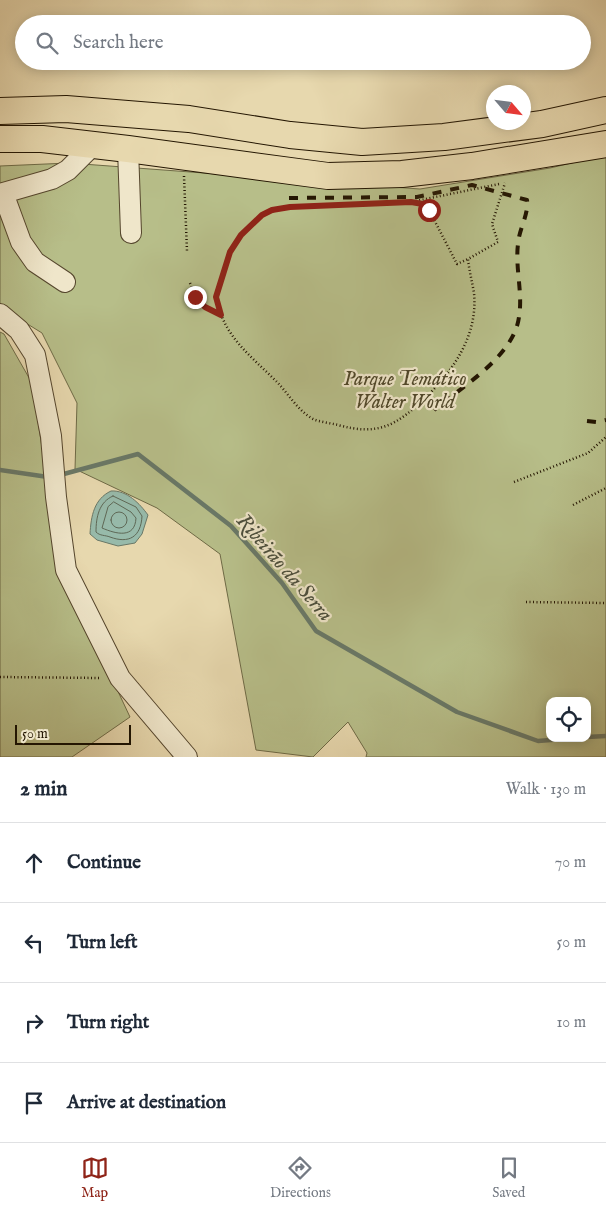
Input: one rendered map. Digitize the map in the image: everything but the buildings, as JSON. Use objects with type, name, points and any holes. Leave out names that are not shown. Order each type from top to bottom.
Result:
[{"type":"main road","points":[[0,111],[66,109],[189,119],[290,135],[362,142],[454,136],[542,124],[606,110]]},
{"type":"main road","points":[[0,139],[42,140],[128,148],[328,176],[402,174],[472,166],[606,144]]},
{"type":"street","points":[[65,282],[35,262],[21,242],[1,194],[52,179],[68,170],[93,145]]},
{"type":"street","points":[[128,148],[131,233]]},
{"type":"street","points":[[0,314],[18,330],[35,355],[51,436],[56,497],[66,570],[120,678],[187,757]]},
{"type":"path","points":[[411,202],[423,204],[429,210],[458,264],[498,242],[492,224],[505,183],[411,202],[290,207],[272,210],[262,215],[249,225],[230,252],[216,297],[221,315],[248,356],[313,419],[368,431],[390,426],[414,409],[435,388],[449,373],[466,346],[473,320],[474,292],[468,259]]},
{"type":"path","points":[[190,283],[195,297],[205,307],[221,315]]},
{"type":"path","points":[[514,482],[588,453],[606,437]]},
{"type":"path","points":[[573,505],[606,488]]},
{"type":"path","points":[[526,602],[606,603]]},
{"type":"path","points":[[0,677],[120,678]]},
{"type":"green space","name":"Parque Temático Walter World","points":[[606,155],[606,757],[366,757],[367,753],[348,722],[313,757],[256,750],[220,554],[157,508],[75,469],[77,403],[42,333],[0,307],[0,166],[69,163],[420,189],[550,168]]},
{"type":"green space","points":[[0,332],[4,334],[32,383],[61,570],[130,717],[72,757],[0,757]]},
{"type":"water","points":[[111,491],[128,495],[148,515],[142,534],[135,543],[118,546],[97,540],[90,534],[94,509],[105,494]]},
{"type":"waterway","name":"Ribeirão da Serra","points":[[60,475],[138,454],[231,526],[282,583],[316,631],[457,712],[538,741],[546,740]]},
{"type":"waterway","name":"Ribeirão da Serra","points":[[0,470],[48,477]]},
{"type":"waterway","name":"Ribeirão da Serra","points":[[591,737],[606,736]]},
{"type":"railway","points":[[289,198],[417,197],[472,185],[527,200],[527,211],[520,233],[517,253],[520,308],[515,331],[508,345],[486,369],[434,410]]},
{"type":"railway","points":[[587,421],[606,420]]},
{"type":"route","points":[[195,297],[205,307],[221,315],[216,297],[230,252],[249,225],[272,210],[290,207],[411,202],[423,204],[429,210]]}]
